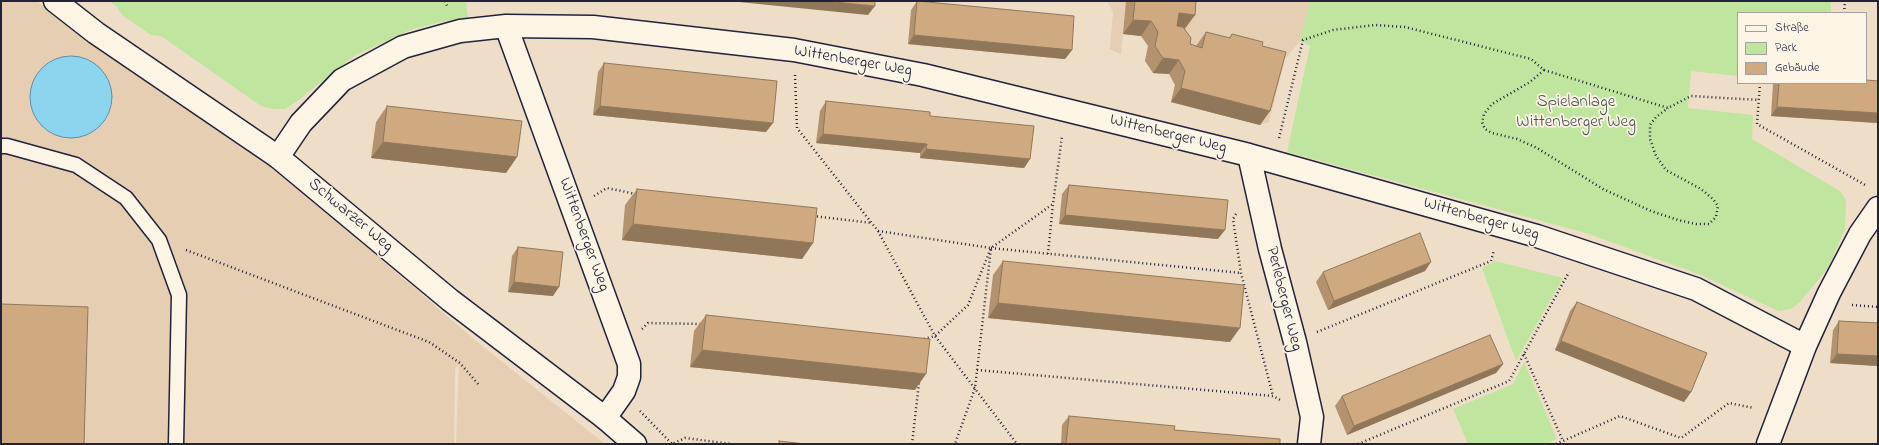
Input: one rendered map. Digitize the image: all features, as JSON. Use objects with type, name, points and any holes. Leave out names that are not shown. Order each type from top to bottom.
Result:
[{"type":"street","name":"Schwarzer Weg","points":[[55,1],[96,33],[278,157],[450,300],[605,418],[635,444]]},
{"type":"street","name":"Wittenberger Weg","points":[[506,26],[574,209],[629,364],[630,377],[624,391],[605,418]]},
{"type":"street","name":"Wittenberger Weg","points":[[278,157],[301,123],[342,80],[403,47],[460,31],[506,26],[593,27],[794,50],[923,75],[1250,155],[1499,225],[1581,250],[1696,289],[1805,346]]},
{"type":"street","name":"Perleberger Weg","points":[[1250,155],[1270,249],[1295,342],[1312,417],[1309,444]]},
{"type":"street","points":[[1768,444],[1805,346],[1829,293],[1860,234],[1875,198]]},
{"type":"lane","points":[[1,146],[7,146],[76,164],[126,198],[159,240],[179,295],[176,444]]},
{"type":"path","points":[[1844,12],[1845,1]]},
{"type":"path","points":[[1274,162],[1303,40],[1333,30],[1375,25],[1405,27],[1531,59],[1544,70],[1668,108]]},
{"type":"path","points":[[794,50],[797,128],[878,231],[935,336],[1017,444]]},
{"type":"path","points":[[1544,70],[1530,82],[1492,104],[1484,114],[1482,122],[1485,129],[1492,133],[1517,139],[1537,148],[1562,162],[1603,189],[1651,211],[1696,224],[1709,224],[1716,217],[1718,206],[1713,199],[1701,189],[1666,170],[1656,156],[1650,139],[1650,125],[1656,117],[1668,108],[1691,96],[1759,100]]},
{"type":"path","points":[[1760,84],[1757,124],[1875,198]]},
{"type":"path","points":[[1048,254],[1065,110]]},
{"type":"path","points":[[1256,180],[1233,219],[1241,273],[1273,396]]},
{"type":"path","points":[[574,209],[607,188],[641,196]]},
{"type":"path","points":[[922,345],[923,339],[935,336],[968,305],[990,248],[1053,204]]},
{"type":"path","points":[[810,216],[872,223]]},
{"type":"path","points":[[1295,342],[1491,261],[1499,225]]},
{"type":"path","points":[[878,231],[990,248],[1241,273]]},
{"type":"path","points":[[159,240],[430,342],[460,363],[479,385]]},
{"type":"path","points":[[955,444],[975,388],[990,248]]},
{"type":"path","points":[[1358,444],[1509,381],[1581,250]]},
{"type":"path","points":[[623,346],[648,323],[705,324]]},
{"type":"path","points":[[1524,353],[1563,441]]},
{"type":"path","points":[[977,370],[1273,396],[1312,417]]},
{"type":"path","points":[[912,444],[919,382]]},
{"type":"path","points":[[1556,444],[1620,416],[1681,438],[1729,403],[1780,412]]},
{"type":"path","points":[[672,444],[685,438],[732,444]]},
{"type":"shaded area","points":[[1,1],[36,1],[274,167],[476,341],[605,444],[456,444],[459,364],[455,369],[454,444],[1,444]]},
{"type":"shaded area","points":[[1107,1],[1310,1],[1300,41],[1285,59],[1269,122],[1260,125],[1171,102],[1175,85],[1169,74],[1153,73],[1145,61],[1148,46],[1141,36],[1123,34],[1121,54],[1110,49],[1113,12]]},
{"type":"green space","points":[[109,1],[466,1],[468,20],[440,22],[410,30],[354,56],[285,109],[273,109],[261,106],[161,36],[151,35],[122,15],[117,7]]},
{"type":"green space","name":"Spielanlage Wittenberger Weg","points":[[1310,1],[1831,1],[1831,12],[1737,12],[1737,76],[1691,71],[1688,108],[1753,115],[1752,139],[1840,191],[1846,200],[1845,229],[1828,268],[1800,302],[1791,309],[1778,311],[1701,275],[1586,233],[1287,152],[1310,46],[1300,41]]},
{"type":"green space","points":[[1495,261],[1563,278],[1516,361],[1482,268]]},
{"type":"green space","points":[[1524,362],[1557,439],[1545,444],[1468,444],[1453,409],[1513,384]]},
{"type":"water","points":[[71,56],[87,59],[100,68],[109,81],[112,97],[109,113],[100,126],[87,135],[71,138],[55,135],[42,126],[33,113],[30,97],[33,81],[42,68],[55,59]]},
{"type":"building","points":[[824,1],[875,1],[875,6]]},
{"type":"building","points":[[917,1],[1074,16],[1072,50],[914,35]]},
{"type":"building","points":[[1135,1],[1196,1],[1195,15],[1179,13],[1177,26],[1183,27],[1191,38],[1190,44],[1202,48],[1206,32],[1230,38],[1232,34],[1263,42],[1262,46],[1286,52],[1270,111],[1181,88],[1185,71],[1179,60],[1163,58],[1155,46],[1158,32],[1151,21],[1133,20]]},
{"type":"building","points":[[604,63],[777,81],[773,123],[600,106]]},
{"type":"building","points":[[1867,80],[1878,81],[1878,113],[1777,107],[1779,84],[1867,84]]},
{"type":"building","points":[[826,101],[930,112],[930,116],[1034,126],[1030,159],[926,149],[927,144],[823,134]]},
{"type":"building","points":[[387,106],[522,121],[517,157],[383,142]]},
{"type":"building","points":[[1069,185],[1228,200],[1225,230],[1065,215]]},
{"type":"building","points":[[637,189],[817,208],[813,243],[633,224]]},
{"type":"building","points":[[1420,233],[1431,262],[1334,301],[1323,272]]},
{"type":"building","points":[[518,247],[563,252],[559,287],[514,282]]},
{"type":"building","points":[[1003,261],[1244,285],[1240,328],[998,303]]},
{"type":"building","points":[[1577,302],[1707,353],[1691,392],[1561,341]]},
{"type":"building","points":[[1,304],[88,307],[84,444],[1,444]]},
{"type":"building","points":[[706,315],[930,339],[926,374],[702,350]]},
{"type":"building","points":[[1839,321],[1878,323],[1878,356],[1837,354]]},
{"type":"building","points":[[1490,335],[1503,364],[1354,426],[1342,396]]},
{"type":"building","points":[[1069,416],[1175,426],[1174,430],[1280,439],[1280,444],[1066,444]]},
{"type":"building","points":[[779,441],[805,444],[779,444]]}]
